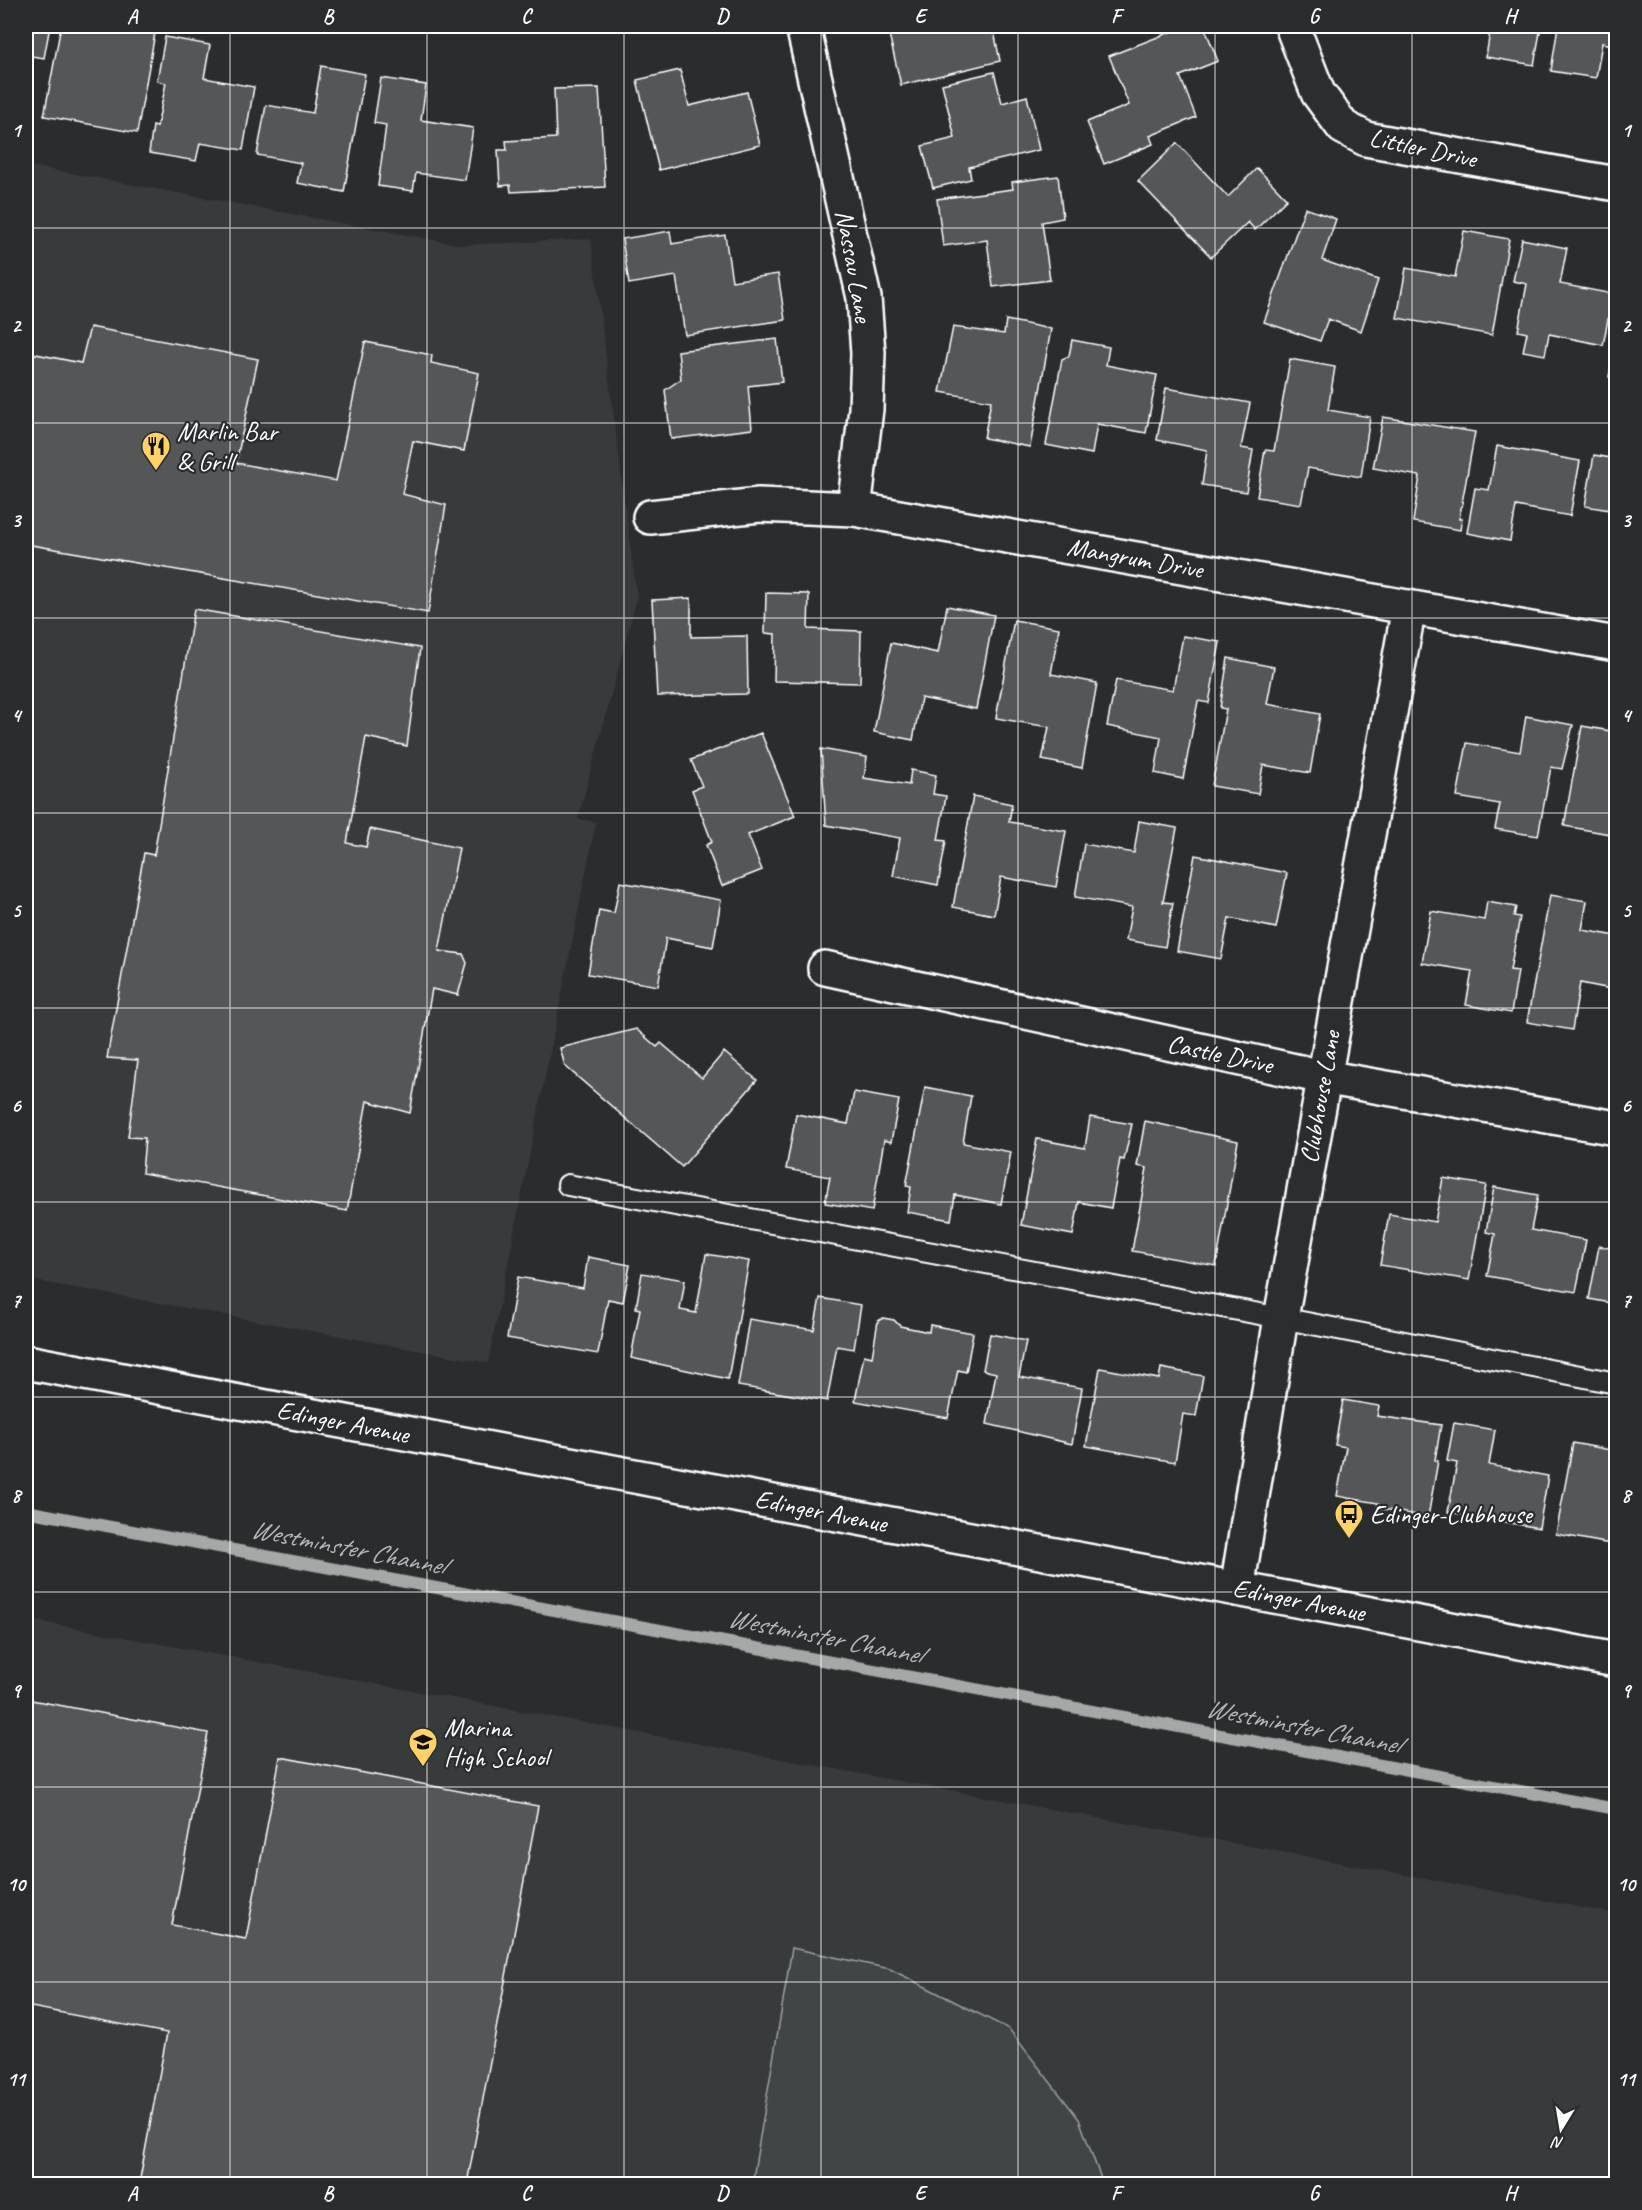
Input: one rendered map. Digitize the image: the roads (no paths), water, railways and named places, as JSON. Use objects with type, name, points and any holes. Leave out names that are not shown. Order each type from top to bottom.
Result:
[{"type":"street","name":"Nassau Lane","points":[[803,26],[864,298],[868,353],[867,410],[854,509]]},
{"type":"street","name":"Littler Drive","points":[[1292,26],[1318,93],[1343,127],[1366,139],[1617,184]]},
{"type":"street","name":"Mangrum Drive","points":[[650,517],[759,505],[854,509],[1617,644]]},
{"type":"street","name":"Clubhouse Lane","points":[[1237,1589],[1323,1077],[1409,607]]},
{"type":"street","name":"Castle Drive","points":[[825,969],[1323,1077],[1617,1128]]},
{"type":"street","name":"Edinger Avenue","points":[[26,1362],[1617,1660]]},
{"type":"lane","points":[[568,1185],[1617,1383]]},
{"type":"waterway","name":"Westminster Channel","points":[[26,1511],[1616,1809]]},
{"type":"place","name":"Marlin Bar & Grill","points":[[156,472]]},
{"type":"place","name":"Edinger-Clubhouse","points":[[1349,1540]]},
{"type":"place","name":"Marina High School","points":[[423,1768]]}]
